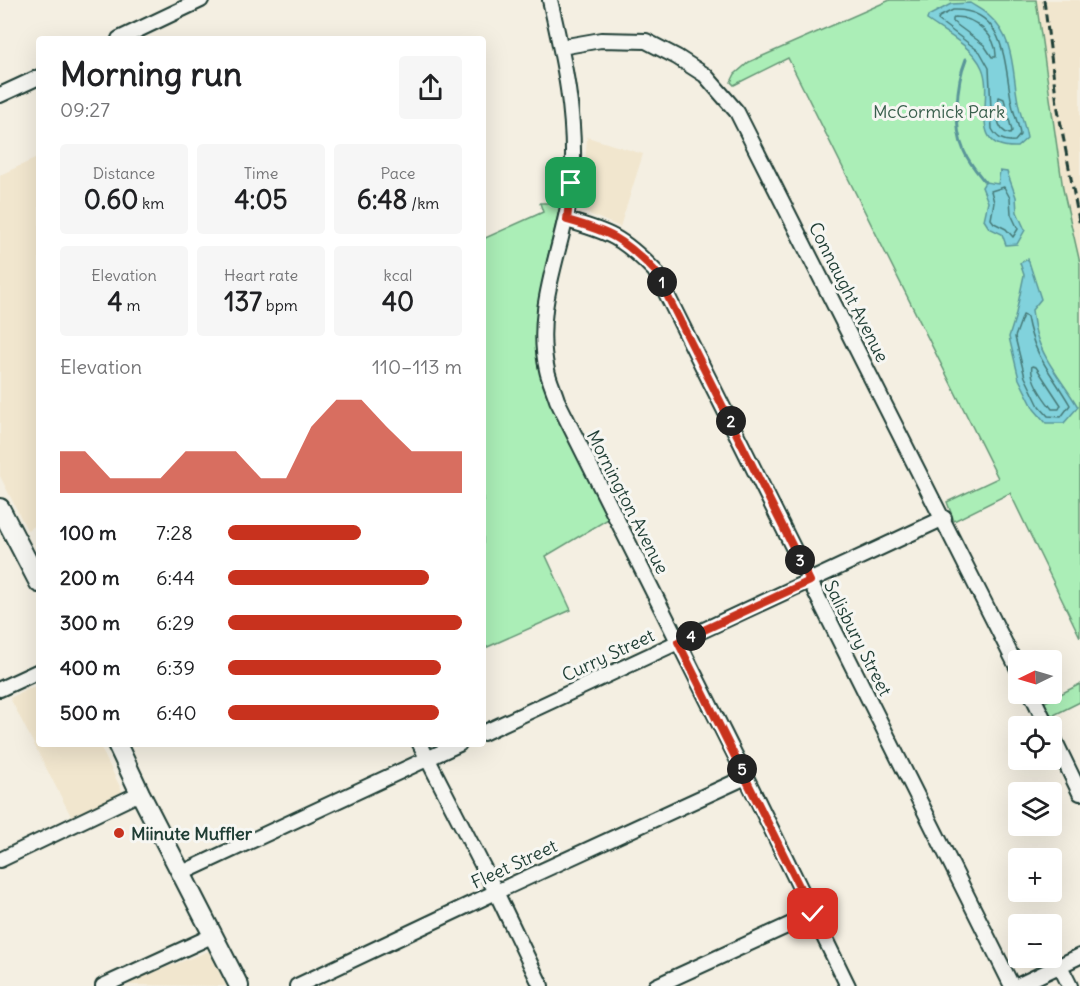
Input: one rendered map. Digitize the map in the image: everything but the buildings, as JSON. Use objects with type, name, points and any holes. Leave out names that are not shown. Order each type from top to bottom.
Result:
[{"type":"main road","points":[[1,513],[36,578]]},
{"type":"main road","points":[[118,747],[240,986]]},
{"type":"street","points":[[125,36],[201,0]]},
{"type":"street","name":"Mornington Avenue","points":[[550,0],[561,46],[573,119],[574,150],[567,220],[555,258],[545,303],[546,369],[557,400],[848,986]]},
{"type":"street","name":"Connaught Avenue","points":[[561,46],[601,40],[646,42],[705,75],[737,112],[1009,650]]},
{"type":"street","points":[[0,95],[36,78]]},
{"type":"street","name":"Salisbury Street","points":[[567,220],[601,229],[621,240],[637,252],[655,271],[1012,986]]},
{"type":"street","name":"Curry Street","points":[[486,732],[944,518]]},
{"type":"street","points":[[0,689],[36,672]]},
{"type":"street","points":[[422,747],[541,986]]},
{"type":"street","points":[[182,873],[453,747]]},
{"type":"street","points":[[1062,756],[1080,793]]},
{"type":"street","name":"Fleet Street","points":[[297,986],[746,777]]},
{"type":"street","points":[[0,861],[140,793]]},
{"type":"street","points":[[656,986],[813,914]]},
{"type":"street","points":[[103,986],[214,935]]},
{"type":"street","points":[[1062,965],[1080,956]]},
{"type":"street","points":[[1017,986],[1056,968]]},
{"type":"street","points":[[1061,968],[1070,986]]},
{"type":"shaded area","points":[[1036,0],[1080,0],[1080,263],[1063,189]]},
{"type":"shaded area","points":[[587,137],[643,154],[620,227],[582,211]]},
{"type":"shaded area","points":[[36,158],[36,526],[27,530],[0,476],[0,175]]},
{"type":"shaded area","points":[[36,685],[36,747],[100,747],[123,793],[71,816],[10,698]]},
{"type":"shaded area","points":[[209,951],[226,986],[121,985]]},
{"type":"green space","name":"McCormick Park","points":[[890,0],[1036,0],[1063,189],[1080,263],[1080,637],[1010,493],[954,521],[947,502],[998,478],[788,58],[734,85],[731,82],[735,74],[749,62]]},
{"type":"green space","points":[[540,203],[561,203],[546,265],[538,312],[538,353],[543,378],[562,427],[610,518],[546,556],[571,610],[486,648],[486,238],[543,212]]},
{"type":"green space","points":[[1080,684],[1080,702],[1052,716],[1047,716],[1041,704],[1062,704],[1062,693]]},
{"type":"water","points":[[970,3],[987,14],[997,25],[1008,45],[1027,138],[1017,147],[1001,145],[991,140],[985,119],[985,80],[978,60],[958,41],[927,20],[928,16],[951,4]]},
{"type":"water","points":[[1000,171],[1007,172],[1016,197],[1017,212],[1025,230],[1017,244],[1006,245],[1002,234],[989,228],[984,220],[988,202],[982,187],[985,182],[998,184]]},
{"type":"water","points":[[1028,259],[1041,299],[1032,310],[1039,343],[1078,407],[1064,423],[1046,423],[1034,409],[1019,379],[1009,337],[1024,275],[1020,263]]},
{"type":"waterway","points":[[966,59],[958,93],[958,130],[966,155],[985,182]]},
{"type":"railway","points":[[1044,0],[1057,104],[1080,226]]},
{"type":"place","name":"Miinute Muffler","points":[[119,833]]},
{"type":"route","points":[[571,183],[567,220],[601,229],[621,240],[637,252],[655,271],[810,581],[678,642],[813,914]]}]
